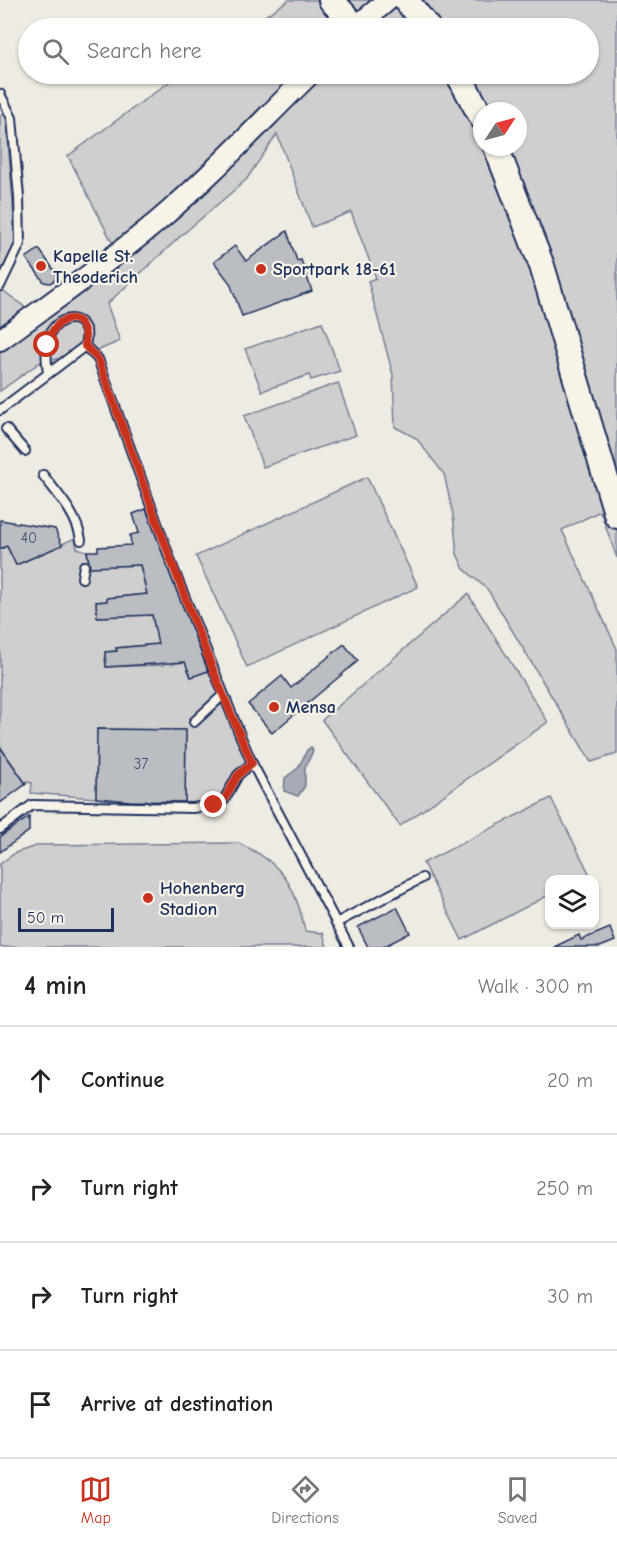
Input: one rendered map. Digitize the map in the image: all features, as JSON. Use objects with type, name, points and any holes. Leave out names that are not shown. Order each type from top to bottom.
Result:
[{"type":"main road","points":[[331,0],[354,18]]},
{"type":"main road","points":[[406,0],[420,18]]},
{"type":"main road","points":[[463,84],[473,102]]},
{"type":"main road","points":[[499,156],[542,266],[617,516]]},
{"type":"street","points":[[367,18],[388,0]]},
{"type":"street","points":[[0,339],[38,313],[158,221],[300,84]]},
{"type":"lane","points":[[0,94],[12,118],[19,196],[20,244],[0,286]]},
{"type":"lane","points":[[0,410],[85,346],[87,333],[81,323],[75,319],[66,318],[58,322],[49,336],[46,359],[48,373]]},
{"type":"lane","points":[[85,346],[98,359],[175,573],[252,763],[349,947]]},
{"type":"lane","points":[[6,429],[25,451]]},
{"type":"lane","points":[[43,475],[64,502],[79,527],[81,540]]},
{"type":"lane","points":[[82,578],[84,567]]},
{"type":"lane","points":[[194,722],[223,695]]},
{"type":"lane","points":[[0,830],[32,805],[193,808],[214,805],[224,800],[238,775],[252,763]]},
{"type":"lane","points":[[336,923],[422,878]]},
{"type":"shaded area","points":[[289,0],[617,0],[617,558],[600,511],[562,530],[617,649],[617,754],[591,762],[488,590],[464,569],[457,554],[453,514],[444,474],[416,438],[395,427],[393,375],[368,281],[376,278],[351,212],[312,227],[277,134],[246,180],[107,304],[120,341],[99,350],[39,363],[0,391],[0,288],[26,308],[113,244],[68,156],[166,84],[599,84],[599,18],[262,18]]},
{"type":"shaded area","points":[[6,113],[16,243],[0,277],[0,116]]},
{"type":"shaded area","points":[[322,322],[340,371],[311,380],[309,375],[262,391],[245,349]]},
{"type":"shaded area","points":[[338,383],[356,435],[263,467],[244,416]]},
{"type":"shaded area","points":[[367,477],[418,587],[247,667],[196,556]]},
{"type":"shaded area","points":[[75,538],[77,548],[87,551],[88,567],[140,565],[147,594],[107,598],[107,601],[96,602],[97,617],[152,615],[158,644],[116,648],[117,651],[105,652],[106,667],[163,665],[162,650],[169,649],[171,664],[186,662],[191,677],[208,671],[223,695],[252,763],[224,800],[185,806],[186,730],[97,729],[96,798],[31,793],[32,783],[25,782],[0,746],[0,549],[9,545],[8,549],[16,565]]},
{"type":"shaded area","points":[[468,594],[548,722],[400,826],[322,720]]},
{"type":"shaded area","points":[[311,747],[313,751],[305,768],[305,786],[298,796],[284,791],[285,778],[298,768],[307,750]]},
{"type":"shaded area","points":[[551,798],[590,875],[545,875],[545,897],[462,940],[423,863]]},
{"type":"shaded area","name":"Hohenberg Stadion","points":[[238,843],[266,858],[285,877],[297,901],[305,931],[323,933],[327,947],[0,947],[0,864],[15,853],[39,845]]},
{"type":"building","name":"Sportpark 18-61","points":[[287,231],[297,261],[301,260],[312,291],[242,316],[230,283],[214,262],[235,246],[246,261]]},
{"type":"building","name":"Kapelle St. Theoderich","points":[[39,249],[56,273],[55,280],[50,283],[44,282],[26,258]]},
{"type":"building","points":[[146,509],[208,671],[191,677],[185,662],[106,667],[105,652],[117,651],[116,648],[158,644],[152,615],[97,617],[96,602],[107,601],[107,598],[147,594],[140,565],[90,567],[87,551],[98,551],[98,547],[131,545],[130,535],[139,533],[133,514]]},
{"type":"building","points":[[0,520],[55,529],[62,545],[16,565],[7,546],[0,549]]},
{"type":"building","points":[[344,644],[358,661],[272,733],[248,704],[282,676],[291,688]]},
{"type":"building","points":[[97,729],[186,730],[185,802],[96,798]]},
{"type":"building","points":[[0,747],[26,784],[0,803]]},
{"type":"building","points":[[29,817],[29,831],[0,852],[0,837]]},
{"type":"building","points":[[397,907],[410,933],[383,947],[368,947],[358,927]]},
{"type":"building","points":[[610,928],[615,941],[600,947],[554,947],[579,935],[581,940]]},
{"type":"place","name":"Kapelle St. Theoderich","points":[[41,266]]},
{"type":"place","name":"Sportpark 18-61","points":[[261,269]]},
{"type":"place","name":"Mensa","points":[[274,707]]},
{"type":"place","name":"Hohenberg Stadion","points":[[148,898]]},
{"type":"route","points":[[47,345],[53,328],[66,318],[75,319],[81,323],[87,333],[85,346],[98,359],[175,573],[252,763],[238,775],[224,800],[214,805]]}]
